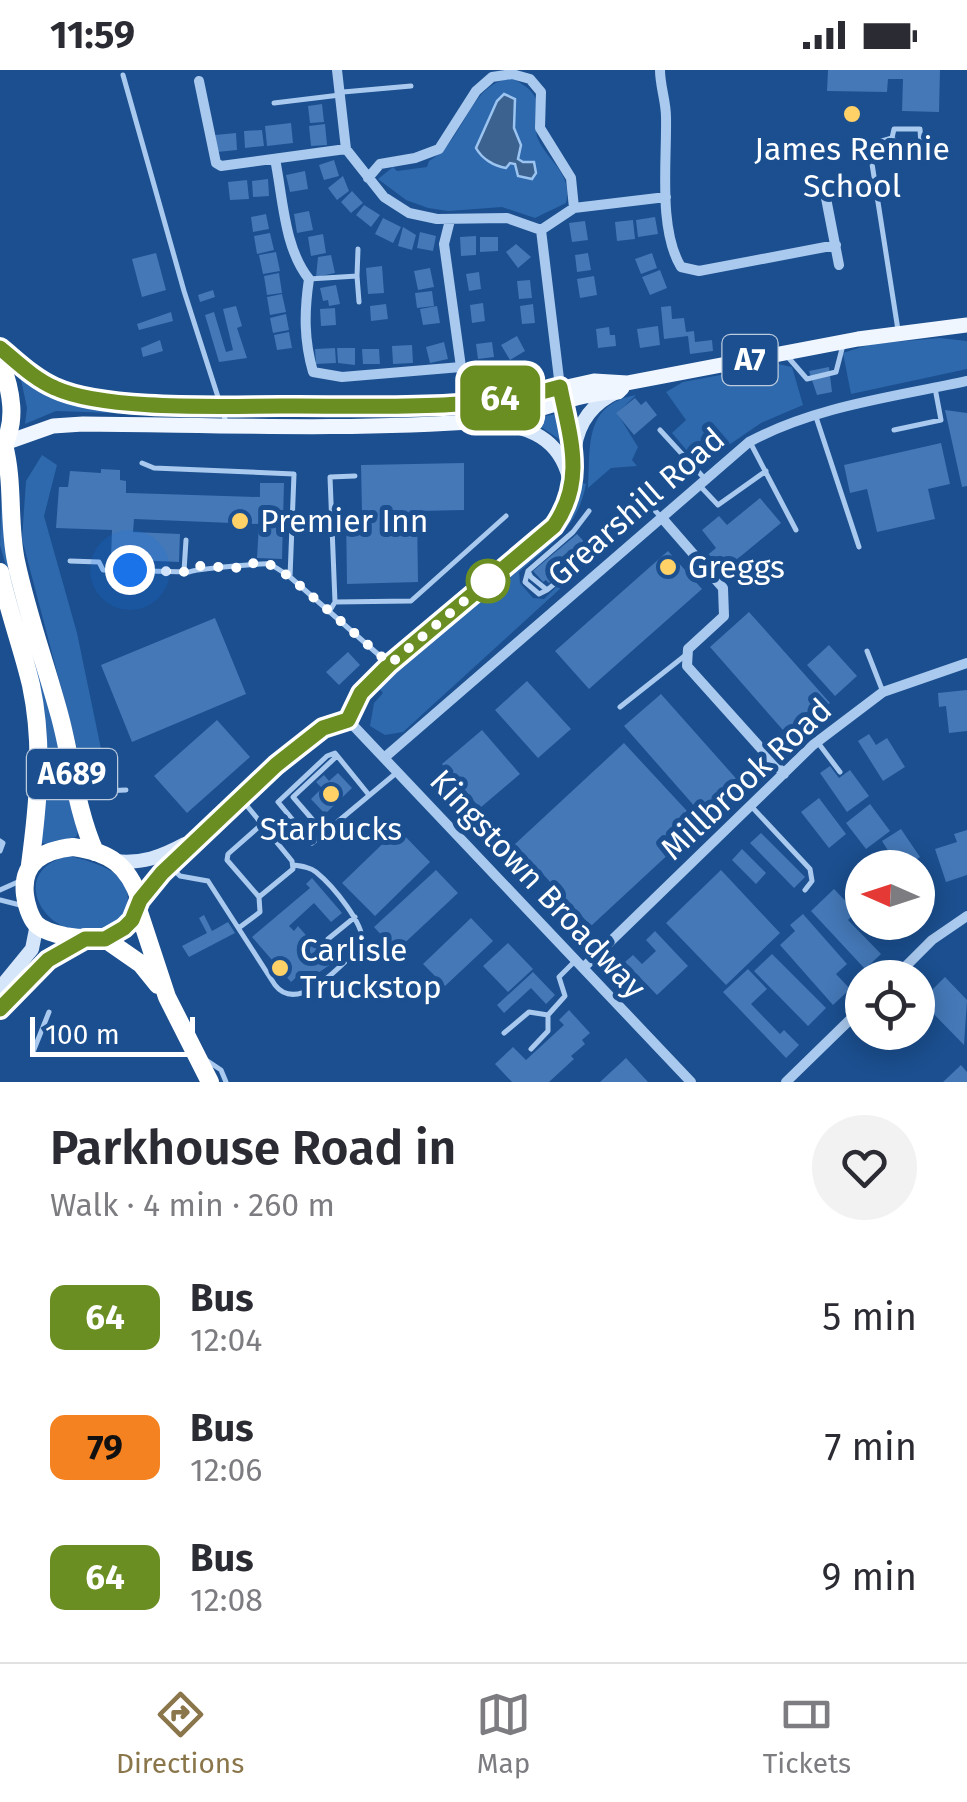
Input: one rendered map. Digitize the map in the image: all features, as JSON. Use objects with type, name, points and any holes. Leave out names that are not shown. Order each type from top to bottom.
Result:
[{"type":"highway","points":[[0,360],[12,405],[3,447]]},
{"type":"highway","name":"A689","points":[[3,447],[10,474],[15,560],[95,852]]},
{"type":"highway","name":"A689","points":[[1,578],[31,686],[37,731],[40,769],[28,872]]},
{"type":"highway","points":[[139,905],[124,928],[105,939],[60,935],[32,915],[28,872],[49,851],[60,848],[95,852],[116,861],[131,876],[167,998]]},
{"type":"highway","points":[[105,939],[141,964],[167,998],[210,1082]]},
{"type":"main road","name":"A7","points":[[0,348],[33,376],[56,389],[88,397],[220,406],[414,408],[532,395],[604,392],[844,342],[967,325]]},
{"type":"main road","name":"A7","points":[[3,447],[53,426],[82,424],[368,428],[488,421],[533,414],[562,395]]},
{"type":"street","points":[[337,70],[346,149],[384,197],[409,213],[450,220],[508,218],[541,230]]},
{"type":"street","points":[[660,70],[666,112],[666,197],[674,256],[680,267],[699,271],[836,246]]},
{"type":"street","points":[[368,178],[380,164],[439,149],[476,91],[505,73],[530,80],[541,92],[540,128],[571,178],[574,208]]},
{"type":"street","points":[[199,81],[216,163],[221,166],[346,149]]},
{"type":"street","points":[[276,159],[291,242],[300,268],[309,279],[305,330],[313,372],[342,377],[461,367],[444,244],[450,220]]},
{"type":"street","points":[[825,193],[840,265]]},
{"type":"street","points":[[541,230],[574,208],[666,197]]},
{"type":"street","points":[[541,230],[573,463]]},
{"type":"street","name":"Grearshill Road","points":[[384,758],[749,442],[815,414],[967,380]]},
{"type":"street","points":[[139,905],[170,866],[276,765],[323,728],[348,720],[361,693],[390,664],[554,526],[571,498],[577,432],[588,412],[622,388]]},
{"type":"street","points":[[488,421],[530,429],[546,438],[568,472],[571,498]]},
{"type":"street","points":[[662,518],[723,588],[726,597],[724,616],[687,654],[686,666],[784,774]]},
{"type":"street","name":"Millbrook Road","points":[[580,964],[817,742],[883,692],[967,663]]},
{"type":"street","name":"Kingstown Broadway","points":[[348,720],[691,1082]]},
{"type":"street","points":[[116,861],[130,863],[160,857],[199,837]]},
{"type":"street","points":[[0,988],[32,949],[32,915]]},
{"type":"street","points":[[912,960],[932,940],[967,916]]},
{"type":"street","points":[[0,1009],[48,960],[85,939]]},
{"type":"street","points":[[786,1082],[845,1025]]},
{"type":"lane","points":[[123,75],[184,292],[228,428]]},
{"type":"lane","points":[[274,103],[411,86]]},
{"type":"lane","points":[[894,129],[920,129],[921,146],[898,144],[892,138],[894,129]]},
{"type":"lane","points":[[892,138],[875,143],[870,151],[899,333]]},
{"type":"lane","points":[[358,249],[359,302]]},
{"type":"lane","points":[[309,279],[356,276]]},
{"type":"lane","points":[[785,354],[807,379],[836,372],[844,342]]},
{"type":"lane","points":[[894,430],[941,420],[935,388]]},
{"type":"lane","points":[[815,414],[859,548]]},
{"type":"lane","points":[[660,430],[718,505],[767,470]]},
{"type":"lane","points":[[749,442],[796,530]]},
{"type":"lane","points":[[142,463],[154,468],[294,474],[290,577]]},
{"type":"lane","points":[[329,612],[335,602],[330,477],[354,476]]},
{"type":"lane","points":[[648,504],[662,518]]},
{"type":"lane","points":[[589,511],[573,532],[528,571],[547,590],[624,517],[625,506]]},
{"type":"lane","points":[[335,602],[411,600],[506,516]]},
{"type":"lane","points":[[184,572],[186,540]]},
{"type":"lane","points":[[70,561],[99,562],[103,570],[184,572],[199,566],[242,568],[256,562],[269,564],[290,577],[390,664]]},
{"type":"lane","points":[[867,651],[883,692]]},
{"type":"lane","points":[[620,706],[687,654]]},
{"type":"lane","points":[[817,742],[840,772]]},
{"type":"lane","points":[[337,756],[327,756],[278,802],[312,843],[397,772]]},
{"type":"lane","points":[[337,756],[369,795]]},
{"type":"lane","points":[[334,825],[318,826],[293,797],[337,756]]},
{"type":"lane","points":[[76,793],[126,790]]},
{"type":"lane","points":[[170,866],[180,876],[208,881],[280,992],[308,992],[362,946],[364,938],[356,918],[316,872],[293,865],[242,799]]},
{"type":"lane","points":[[751,806],[810,870],[812,881],[805,890]]},
{"type":"lane","points":[[240,927],[260,912],[259,897],[227,860],[228,854],[262,824]]},
{"type":"lane","points":[[0,851],[2,842]]},
{"type":"lane","points":[[259,897],[293,865]]},
{"type":"lane","points":[[0,890],[28,872]]},
{"type":"lane","points":[[0,900],[32,915]]},
{"type":"lane","points":[[342,964],[330,951],[328,939],[356,918]]},
{"type":"lane","points":[[531,1048],[548,1031],[548,1015],[564,996],[559,977],[580,964]]},
{"type":"lane","points":[[33,1052],[49,1012]]},
{"type":"lane","points":[[504,1033],[530,1012],[548,1015]]},
{"type":"lane","points":[[195,1052],[221,1070],[226,1082]]},
{"type":"shaded area","points":[[512,78],[536,99],[536,134],[563,176],[566,203],[535,218],[502,207],[448,211],[406,200],[378,179],[393,167],[397,171],[427,167],[485,91]]},
{"type":"shaded area","points":[[504,94],[515,99],[514,128],[521,145],[518,159],[534,162],[536,173],[532,179],[518,176],[515,164],[506,168],[493,164],[476,148]]},
{"type":"shaded area","points":[[940,338],[967,341],[967,369],[851,394],[843,353],[871,344]]},
{"type":"shaded area","points":[[778,364],[792,367],[803,405],[761,423],[707,460],[694,459],[672,433],[686,420],[666,392],[683,382]]},
{"type":"shaded area","points":[[20,375],[61,396],[83,402],[197,409],[198,416],[56,411],[25,424],[27,408]]},
{"type":"shaded area","points":[[636,395],[617,413],[638,447],[632,460],[637,466],[611,468],[588,488],[591,443],[598,418],[619,400]]},
{"type":"shaded area","points":[[557,414],[562,441],[538,425],[522,420]]},
{"type":"shaded area","points":[[42,455],[57,465],[44,516],[77,633],[105,768],[84,775],[22,539],[26,481]]},
{"type":"shaded area","points":[[2,472],[78,832],[76,837],[46,844],[40,842],[35,670],[0,545]]},
{"type":"shaded area","points":[[582,483],[586,484],[577,513],[552,544],[519,572],[520,583],[533,598],[544,599],[628,517],[628,507],[635,502],[645,518],[641,522],[634,517],[605,543],[595,565],[584,567],[403,732],[385,735],[370,726],[374,703],[383,693],[379,688],[566,524]]},
{"type":"shaded area","points":[[69,856],[113,872],[125,885],[128,901],[116,922],[87,931],[67,928],[41,906],[36,891],[38,877],[49,864]]},
{"type":"building","points":[[828,70],[940,70],[939,112],[902,111],[903,79],[888,79],[887,92],[827,91]]},
{"type":"building","points":[[322,104],[324,122],[310,123],[308,106]]},
{"type":"building","points":[[291,123],[293,143],[267,146],[265,126]]},
{"type":"building","points":[[325,124],[327,145],[311,146],[309,126]]},
{"type":"building","points":[[262,130],[264,146],[245,148],[244,131]]},
{"type":"building","points":[[236,133],[237,150],[217,152],[215,135]]},
{"type":"building","points":[[334,160],[339,176],[324,180],[319,165]]},
{"type":"building","points":[[305,171],[308,189],[290,192],[286,175]]},
{"type":"building","points":[[343,176],[349,191],[337,200],[328,188]]},
{"type":"building","points":[[268,179],[269,196],[253,197],[252,181]]},
{"type":"building","points":[[247,180],[249,199],[230,200],[228,182]]},
{"type":"building","points":[[352,191],[363,203],[351,213],[341,202]]},
{"type":"building","points":[[364,205],[380,215],[371,227],[356,215]]},
{"type":"building","points":[[309,211],[313,230],[297,233],[294,214]]},
{"type":"building","points":[[266,214],[269,229],[253,232],[251,217]]},
{"type":"building","points":[[655,217],[658,234],[638,237],[636,220]]},
{"type":"building","points":[[383,218],[401,227],[393,243],[375,234]]},
{"type":"building","points":[[633,220],[635,239],[617,241],[615,222]]},
{"type":"building","points":[[585,221],[588,240],[572,242],[569,223]]},
{"type":"building","points":[[403,227],[416,235],[412,250],[398,246]]},
{"type":"building","points":[[420,232],[436,236],[433,251],[417,248]]},
{"type":"building","points":[[270,233],[274,250],[257,254],[254,236]]},
{"type":"building","points":[[323,234],[326,253],[311,256],[308,237]]},
{"type":"building","points":[[476,236],[476,255],[461,256],[460,237]]},
{"type":"building","points":[[480,237],[498,237],[498,251],[480,252]]},
{"type":"building","points":[[516,244],[531,257],[518,268],[506,252]]},
{"type":"building","points":[[276,252],[280,271],[263,274],[259,255]]},
{"type":"building","points":[[156,253],[166,290],[142,297],[132,259]]},
{"type":"building","points":[[588,253],[591,270],[577,272],[575,255]]},
{"type":"building","points":[[652,253],[657,268],[641,274],[635,259]]},
{"type":"building","points":[[331,255],[335,273],[316,277],[318,257]]},
{"type":"building","points":[[382,266],[384,293],[368,294],[366,268]]},
{"type":"building","points":[[430,268],[434,287],[418,290],[414,271]]},
{"type":"building","points":[[660,270],[667,288],[650,295],[642,277]]},
{"type":"building","points":[[479,272],[481,289],[469,291],[466,274]]},
{"type":"building","points":[[279,273],[282,293],[267,295],[264,276]]},
{"type":"building","points":[[594,276],[597,295],[580,298],[577,279]]},
{"type":"building","points":[[530,280],[532,298],[519,299],[517,281]]},
{"type":"building","points":[[336,285],[340,304],[329,306],[328,300],[323,301],[320,288]]},
{"type":"building","points":[[213,290],[215,297],[200,302],[198,295]]},
{"type":"building","points":[[432,291],[434,306],[417,308],[415,293]]},
{"type":"building","points":[[282,294],[286,312],[270,315],[267,297]]},
{"type":"building","points":[[483,303],[485,321],[472,323],[470,305]]},
{"type":"building","points":[[386,304],[388,319],[371,321],[370,306]]},
{"type":"building","points":[[533,304],[535,323],[522,324],[520,306]]},
{"type":"building","points":[[236,306],[242,326],[237,328],[247,358],[219,362],[205,315],[214,312],[226,352],[233,350],[223,309]]},
{"type":"building","points":[[437,306],[440,323],[423,325],[420,309]]},
{"type":"building","points":[[671,306],[672,319],[684,318],[686,332],[694,331],[695,342],[712,340],[713,351],[690,354],[688,336],[664,339],[661,307]]},
{"type":"building","points":[[335,308],[336,325],[321,326],[320,309]]},
{"type":"building","points":[[171,312],[173,321],[139,330],[137,324]]},
{"type":"building","points":[[286,314],[289,330],[273,333],[270,318]]},
{"type":"building","points":[[658,326],[660,345],[640,348],[637,329]]},
{"type":"building","points":[[609,327],[616,346],[598,348],[596,329]]},
{"type":"building","points":[[289,332],[292,348],[277,350],[274,335]]},
{"type":"building","points":[[517,336],[525,351],[510,360],[501,345]]},
{"type":"building","points":[[160,340],[163,351],[143,357],[141,348]]},
{"type":"building","points":[[444,342],[448,359],[430,363],[426,347]]},
{"type":"building","points":[[492,342],[494,357],[478,359],[476,344]]},
{"type":"building","points":[[412,345],[413,363],[393,364],[392,346]]},
{"type":"building","points":[[335,348],[336,363],[316,364],[315,349]]},
{"type":"building","points":[[337,348],[355,348],[355,365],[338,363]]},
{"type":"building","points":[[362,349],[379,349],[380,364],[363,364]]},
{"type":"building","points":[[829,367],[832,392],[817,395],[809,371]]},
{"type":"building","points":[[635,398],[641,405],[646,401],[657,415],[634,435],[616,413]]},
{"type":"building","points":[[945,410],[967,413],[967,486],[962,487]]},
{"type":"building","points":[[941,443],[950,484],[928,489],[935,519],[877,532],[867,489],[850,493],[844,465]]},
{"type":"building","points":[[464,463],[464,510],[417,511],[418,582],[347,584],[346,512],[362,512],[361,465]]},
{"type":"building","name":"Premier Inn","points":[[101,469],[120,470],[120,480],[126,481],[126,493],[260,497],[260,483],[284,483],[282,559],[257,558],[259,524],[134,519],[133,532],[180,534],[179,562],[111,559],[112,530],[56,528],[59,487],[68,487],[70,471],[101,473]]},
{"type":"building","points":[[760,498],[781,523],[718,575],[704,558],[716,548],[702,530],[719,516],[727,525]]},
{"type":"building","points":[[577,534],[590,548],[549,583],[543,582],[533,571]]},
{"type":"building","points":[[668,551],[702,589],[589,689],[555,651]]},
{"type":"building","points":[[749,612],[830,703],[789,737],[710,647]]},
{"type":"building","points":[[215,618],[246,694],[132,742],[101,665]]},
{"type":"building","points":[[829,645],[857,676],[835,696],[807,665]]},
{"type":"building","points":[[348,652],[360,665],[339,685],[326,672]]},
{"type":"building","points":[[527,681],[571,729],[538,758],[495,710]]},
{"type":"building","points":[[967,690],[967,731],[949,733],[946,706],[939,707],[938,693]]},
{"type":"building","points":[[661,694],[741,784],[704,817],[624,726]]},
{"type":"building","points":[[217,720],[250,757],[187,813],[154,776]]},
{"type":"building","points":[[482,730],[520,774],[480,808],[442,764]]},
{"type":"building","points":[[869,734],[876,745],[887,738],[905,767],[883,781],[858,741]]},
{"type":"building","points":[[624,743],[700,825],[591,926],[515,844]]},
{"type":"building","points":[[830,766],[839,778],[850,770],[869,796],[847,812],[820,773]]},
{"type":"building","name":"Starbucks","points":[[338,773],[352,788],[325,814],[311,799],[322,788],[316,782],[324,775],[329,781]]},
{"type":"building","points":[[819,798],[846,834],[829,848],[801,812]]},
{"type":"building","points":[[870,804],[890,831],[866,849],[846,823]]},
{"type":"building","points":[[398,829],[430,862],[375,916],[342,883]]},
{"type":"building","points":[[901,829],[915,850],[888,850],[882,841]]},
{"type":"building","points":[[967,830],[967,875],[946,882],[935,849],[957,842],[954,834]]},
{"type":"building","points":[[761,833],[805,877],[794,888],[750,843]]},
{"type":"building","points":[[742,849],[766,873],[756,884],[732,860]]},
{"type":"building","points":[[436,870],[458,893],[396,951],[374,927]]},
{"type":"building","points":[[721,870],[780,933],[726,985],[666,923]]},
{"type":"building","points":[[312,878],[342,913],[331,922],[314,903],[289,926],[294,931],[298,926],[331,964],[308,980],[301,973],[291,982],[252,937],[310,888],[306,884]]},
{"type":"building","points":[[834,889],[845,900],[845,940],[867,940],[881,954],[875,960],[857,960],[811,911]]},
{"type":"building","points":[[803,914],[845,962],[836,974],[845,984],[845,994],[833,1005],[780,945],[795,931],[790,925]]},
{"type":"building","points":[[204,915],[212,931],[228,922],[235,933],[189,957],[182,946],[207,933],[199,918]]},
{"type":"building","points":[[471,918],[493,941],[445,986],[423,964]]},
{"type":"building","points":[[655,931],[688,966],[657,995],[625,962],[633,955],[642,964],[656,951],[646,940]]},
{"type":"building","points":[[508,943],[533,969],[508,992],[483,966]]},
{"type":"building","points":[[772,954],[826,1008],[808,1026],[754,971]]},
{"type":"building","points":[[748,969],[767,989],[751,1004],[780,1034],[784,1030],[799,1045],[786,1058],[723,992]]},
{"type":"building","points":[[533,972],[555,995],[546,1004],[531,988],[504,1013],[497,1005]]},
{"type":"building","points":[[945,977],[967,1000],[964,1045],[935,1015],[935,987]]},
{"type":"building","points":[[569,1010],[590,1033],[582,1040],[585,1044],[571,1056],[574,1059],[549,1082],[512,1082],[495,1064],[513,1047],[526,1060],[564,1025],[559,1020]]},
{"type":"building","points":[[626,1058],[648,1082],[600,1082]]},
{"type":"building","points":[[961,1065],[967,1072],[967,1082],[943,1082]]},
{"type":"bus line","name":"64","points":[[0,348],[33,376],[56,389],[88,397],[140,402],[414,408],[532,395],[560,387],[574,476],[571,498],[554,526],[390,664],[361,693],[348,720],[323,728],[276,765],[162,873],[124,928],[105,939],[85,939],[48,960],[0,1009]]},
{"type":"place","name":"James Rennie School","points":[[852,114]]},
{"type":"place","name":"Premier Inn","points":[[240,521]]},
{"type":"place","name":"Greggs","points":[[668,567]]},
{"type":"place","name":"Starbucks","points":[[331,794]]},
{"type":"place","name":"Carlisle Truckstop","points":[[280,968]]},
{"type":"route","points":[[130,570],[189,572],[199,566],[242,568],[256,562],[269,564],[290,577],[390,664],[488,581]]}]
